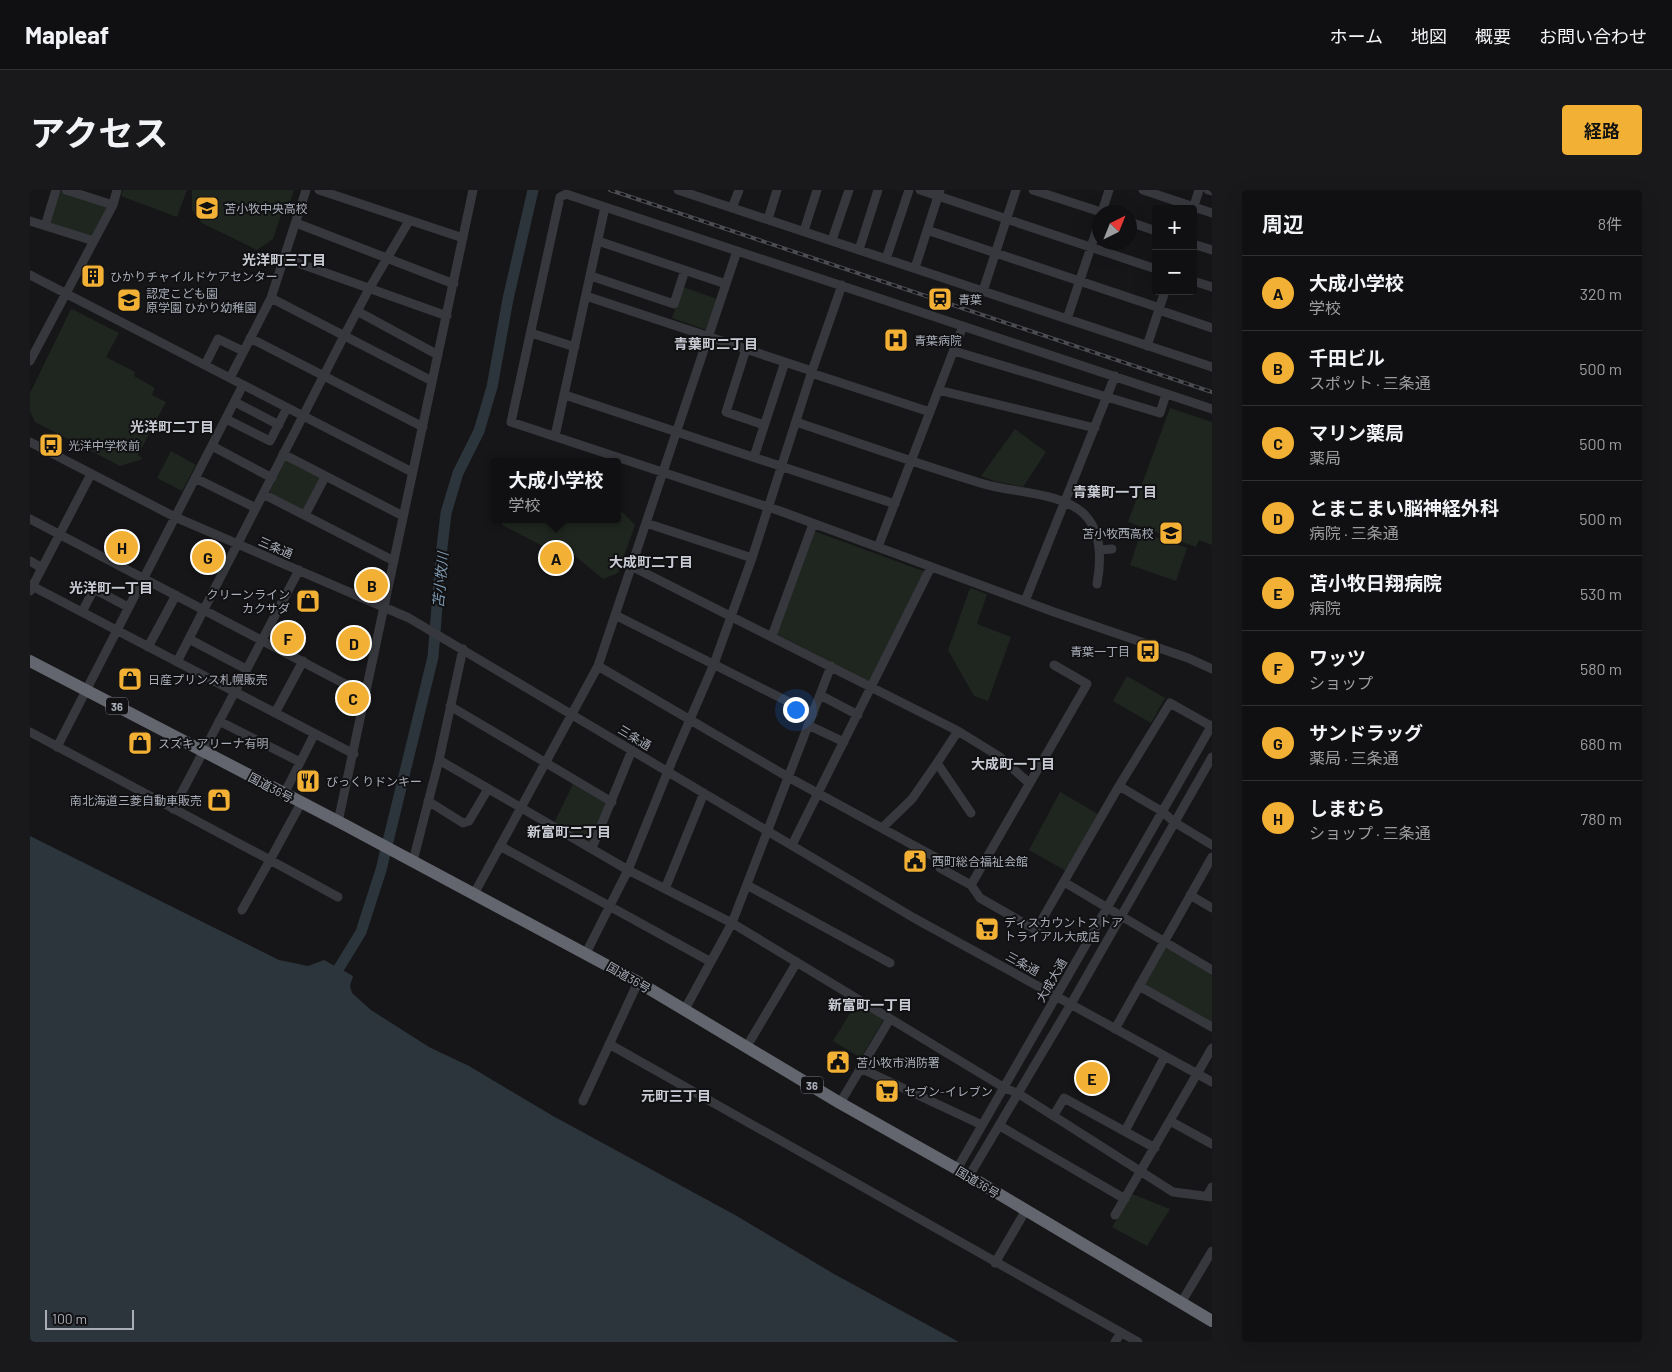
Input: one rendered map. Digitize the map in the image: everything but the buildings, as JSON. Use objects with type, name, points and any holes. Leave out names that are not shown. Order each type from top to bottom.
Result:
[{"type":"highway","name":"国道36号","points":[[30,661],[204,751],[638,982],[1212,1321]]},
{"type":"street","points":[[45,226],[56,190]]},
{"type":"street","points":[[66,190],[113,205]]},
{"type":"street","points":[[30,361],[113,205],[117,190]]},
{"type":"street","points":[[230,378],[271,298],[306,190]]},
{"type":"street","points":[[320,190],[463,238]]},
{"type":"street","points":[[338,822],[473,190]]},
{"type":"street","points":[[678,190],[701,193],[732,208],[1212,367]]},
{"type":"street","points":[[732,208],[739,190]]},
{"type":"street","points":[[768,219],[777,190]]},
{"type":"street","points":[[804,231],[818,190]]},
{"type":"street","points":[[832,240],[849,190]]},
{"type":"street","points":[[859,250],[878,190]]},
{"type":"street","points":[[886,259],[908,190]]},
{"type":"street","points":[[920,190],[939,193],[1007,219],[1152,268]]},
{"type":"street","points":[[983,291],[1016,190]]},
{"type":"street","points":[[1033,190],[1092,209]]},
{"type":"street","points":[[1104,205],[1110,190]]},
{"type":"street","points":[[1143,190],[1185,205]]},
{"type":"street","points":[[1194,205],[1199,190]]},
{"type":"street","points":[[1208,190],[1212,191]]},
{"type":"street","points":[[914,268],[939,193]]},
{"type":"street","points":[[619,458],[511,422],[560,197],[566,194],[1212,409]]},
{"type":"street","points":[[555,436],[605,207]]},
{"type":"street","points":[[1197,209],[1212,213]]},
{"type":"street","points":[[177,662],[357,310],[409,220]]},
{"type":"street","points":[[30,221],[94,241]]},
{"type":"street","points":[[296,223],[454,284]]},
{"type":"street","points":[[1137,224],[1152,230]]},
{"type":"street","points":[[927,230],[1212,328]]},
{"type":"street","points":[[598,241],[726,284]]},
{"type":"street","points":[[1067,319],[1092,242]]},
{"type":"street","points":[[1197,245],[1212,250]]},
{"type":"street","points":[[474,894],[598,666],[737,250]]},
{"type":"street","points":[[284,258],[446,316]]},
{"type":"street","points":[[591,276],[674,304],[685,270]]},
{"type":"street","points":[[30,274],[412,472]]},
{"type":"street","points":[[1197,282],[1212,287]]},
{"type":"street","points":[[586,953],[628,870],[714,664],[752,558],[842,285]]},
{"type":"street","points":[[1147,346],[1165,295]]},
{"type":"street","points":[[586,296],[930,412]]},
{"type":"street","points":[[271,298],[432,381]]},
{"type":"street","points":[[357,310],[438,355]]},
{"type":"street","points":[[878,547],[963,326]]},
{"type":"street","points":[[531,333],[575,348]]},
{"type":"street","points":[[250,338],[423,426]]},
{"type":"street","points":[[204,365],[218,339],[243,352]]},
{"type":"street","points":[[746,349],[726,412],[764,425]]},
{"type":"street","points":[[954,351],[1160,413],[1166,394]]},
{"type":"street","points":[[754,457],[785,362]]},
{"type":"street","points":[[1026,601],[1115,376]]},
{"type":"street","points":[[57,747],[243,385]]},
{"type":"street","points":[[938,390],[1095,428]]},
{"type":"street","points":[[565,395],[895,504]]},
{"type":"street","points":[[235,402],[279,425]]},
{"type":"street","points":[[226,418],[270,441],[287,408]]},
{"type":"street","points":[[796,422],[986,485],[1066,502],[1084,514],[1090,521],[1099,550],[1100,570],[1097,584]]},
{"type":"street","name":"三条通","points":[[30,442],[175,517],[385,606],[409,618],[914,918],[1212,1082]]},
{"type":"street","points":[[212,446],[272,478]]},
{"type":"street","points":[[283,454],[403,516]]},
{"type":"street","points":[[621,459],[769,507],[931,567],[1188,658],[1212,669]]},
{"type":"street","points":[[91,474],[31,587],[354,754]]},
{"type":"street","points":[[304,515],[325,477]]},
{"type":"street","points":[[195,478],[256,508]]},
{"type":"street","points":[[263,494],[394,561]]},
{"type":"street","points":[[30,518],[366,695]]},
{"type":"street","points":[[646,523],[752,558]]},
{"type":"street","points":[[772,636],[813,524]]},
{"type":"street","points":[[1099,550],[1112,549]]},
{"type":"street","points":[[30,561],[42,568]]},
{"type":"street","points":[[631,566],[958,731],[1000,757],[1028,783]]},
{"type":"street","points":[[792,845],[931,567]]},
{"type":"street","points":[[173,809],[299,570]]},
{"type":"street","points":[[82,612],[94,589],[128,607]]},
{"type":"street","points":[[148,647],[176,595]]},
{"type":"street","points":[[615,615],[813,714]]},
{"type":"street","points":[[189,639],[246,669]]},
{"type":"street","points":[[410,860],[428,801],[463,650]]},
{"type":"street","points":[[274,713],[303,662]]},
{"type":"street","points":[[971,885],[1028,783],[1087,684],[1054,665]]},
{"type":"street","points":[[598,666],[788,777],[882,828],[971,885],[980,898],[1036,930],[1170,703],[1212,726]]},
{"type":"street","points":[[685,1009],[732,923],[831,666]]},
{"type":"street","points":[[820,695],[858,715]]},
{"type":"street","points":[[450,706],[612,802]]},
{"type":"street","points":[[219,721],[300,762]]},
{"type":"street","points":[[808,725],[844,742]]},
{"type":"street","name":"大成大通","points":[[957,1169],[1212,726]]},
{"type":"street","points":[[882,828],[912,800],[958,731]]},
{"type":"street","points":[[30,732],[338,897]]},
{"type":"street","points":[[284,794],[314,735]]},
{"type":"street","points":[[592,848],[632,750]]},
{"type":"street","points":[[969,1176],[1072,1004],[1120,916],[1212,757]]},
{"type":"street","points":[[438,760],[628,870],[732,923],[1004,1087],[1054,1115],[1173,1192],[1210,1197],[1212,1187]]},
{"type":"street","points":[[938,763],[971,813]]},
{"type":"street","points":[[1120,786],[1212,845]]},
{"type":"street","points":[[428,801],[466,823],[488,789]]},
{"type":"street","points":[[665,888],[704,793]]},
{"type":"street","points":[[242,910],[301,803]]},
{"type":"street","points":[[500,846],[710,962]]},
{"type":"street","points":[[1115,1028],[1212,857]]},
{"type":"street","points":[[1064,882],[1212,970]]},
{"type":"street","points":[[747,885],[890,963]]},
{"type":"street","points":[[1190,895],[1212,908]]},
{"type":"street","points":[[747,1046],[798,962]]},
{"type":"street","points":[[583,1100],[638,982]]},
{"type":"street","points":[[1139,986],[1212,1027]]},
{"type":"street","points":[[840,1103],[890,1019]]},
{"type":"street","points":[[609,1044],[1138,1342]]},
{"type":"street","points":[[1116,1215],[1212,1048]]},
{"type":"street","points":[[1125,1131],[1165,1056]]},
{"type":"street","points":[[860,1068],[982,1125]]},
{"type":"street","points":[[1054,1115],[1064,1098],[1155,1148]]},
{"type":"street","points":[[1170,1121],[1212,1144]]},
{"type":"street","points":[[1000,1126],[1125,1200]]},
{"type":"street","points":[[995,1263],[1026,1210]]},
{"type":"street","points":[[1181,1303],[1212,1251]]},
{"type":"street","points":[[1115,1342],[1121,1333]]},
{"type":"shaded area","points":[[123,190],[187,190],[177,217],[121,196]]},
{"type":"shaded area","points":[[192,190],[294,190],[290,203],[283,209],[273,239],[257,250],[202,223],[192,210]]},
{"type":"shaded area","points":[[58,191],[106,205],[107,209],[93,235],[90,236],[48,222]]},
{"type":"shaded area","points":[[683,287],[717,299],[706,330],[672,318]]},
{"type":"shaded area","points":[[72,309],[119,333],[106,357],[135,372],[134,376],[155,388],[152,395],[166,402],[138,455],[143,459],[120,466],[35,422],[30,411],[30,393]]},
{"type":"shaded area","points":[[1170,408],[1212,422],[1212,545],[1199,540],[1196,547],[1128,522]]},
{"type":"shaded area","points":[[1015,429],[1046,452],[1023,487],[994,481],[981,476]]},
{"type":"shaded area","points":[[171,451],[196,465],[182,491],[157,478]]},
{"type":"shaded area","points":[[287,460],[321,478],[303,512],[271,495],[270,491]]},
{"type":"shaded area","points":[[621,511],[635,525],[618,573],[603,579],[569,551],[554,552],[502,525],[502,523],[621,523]]},
{"type":"shaded area","points":[[814,531],[923,571],[924,574],[871,680],[868,681],[777,634]]},
{"type":"shaded area","points":[[1141,532],[1187,548],[1176,581],[1130,565]]},
{"type":"shaded area","points":[[970,588],[987,594],[977,624],[1011,637],[988,701],[974,696],[948,650]]},
{"type":"shaded area","points":[[1127,676],[1165,698],[1151,723],[1113,701]]},
{"type":"shaded area","points":[[573,784],[607,804],[592,842],[588,844],[557,825],[555,821]]},
{"type":"shaded area","points":[[1060,792],[1098,814],[1066,871],[1029,850]]},
{"type":"shaded area","points":[[30,836],[279,960],[308,966],[324,960],[353,976],[350,986],[352,993],[371,1010],[429,1047],[469,1066],[553,1116],[735,1215],[834,1274],[959,1342],[30,1342]]},
{"type":"shaded area","points":[[1167,948],[1212,975],[1212,1023],[1146,985],[1145,982],[1163,949]]},
{"type":"shaded area","points":[[857,1002],[884,1019],[861,1058],[833,1041]]},
{"type":"shaded area","points":[[1132,1194],[1170,1209],[1147,1246],[1112,1227]]},
{"type":"waterway","name":"苫小牧川","points":[[339,968],[361,932],[381,870],[433,657],[446,513],[458,473],[479,431],[492,387],[508,299],[533,190]]},
{"type":"railway","points":[[610,190],[1212,392]]},
{"type":"place","name":"苫小牧中央高校","points":[[207,208]]},
{"type":"place","name":"ひかりチャイルドケアセンター","points":[[93,276]]},
{"type":"place","name":"青葉","points":[[940,299]]},
{"type":"place","name":"認定こども園 原学園 ひかり幼稚園","points":[[129,300]]},
{"type":"place","name":"青葉病院","points":[[896,340]]},
{"type":"place","name":"光洋中学校前","points":[[51,445]]},
{"type":"place","name":"苫小牧西高校","points":[[1171,533]]},
{"type":"place","name":"しまむら","points":[[122,547]]},
{"type":"place","name":"サンドラッグ","points":[[208,557]]},
{"type":"place","name":"大成小学校","points":[[556,558]]},
{"type":"place","name":"千田ビル","points":[[372,585]]},
{"type":"place","name":"クリーンライン カクサダ","points":[[308,601]]},
{"type":"place","name":"ワッツ","points":[[288,638]]},
{"type":"place","name":"とまこまい脳神経外科","points":[[354,643]]},
{"type":"place","name":"青葉一丁目","points":[[1148,651]]},
{"type":"place","name":"日産プリンス札幌販売","points":[[130,679]]},
{"type":"place","name":"マリン薬局","points":[[353,698]]},
{"type":"place","name":"スズキ アリーナ有明","points":[[140,743]]},
{"type":"place","name":"びっくりドンキー","points":[[308,781]]},
{"type":"place","name":"南北海道三菱自動車販売","points":[[219,800]]},
{"type":"place","name":"西町総合福祉会館","points":[[915,861]]},
{"type":"place","name":"ディスカウントストア トライアル大成店","points":[[987,929]]},
{"type":"place","name":"苫小牧市消防署","points":[[838,1062]]},
{"type":"place","name":"苫小牧日翔病院","points":[[1092,1078]]},
{"type":"place","name":"セブン-イレブン","points":[[887,1091]]},
{"type":"district","name":"光洋町三丁目","points":[[284,259]]},
{"type":"district","name":"青葉町二丁目","points":[[716,343]]},
{"type":"district","name":"光洋町二丁目","points":[[172,426]]},
{"type":"district","name":"青葉町一丁目","points":[[1115,491]]},
{"type":"district","name":"大成町二丁目","points":[[651,561]]},
{"type":"district","name":"光洋町一丁目","points":[[111,587]]},
{"type":"district","name":"大成町一丁目","points":[[1013,763]]},
{"type":"district","name":"新富町二丁目","points":[[569,831]]},
{"type":"district","name":"新富町一丁目","points":[[870,1004]]},
{"type":"district","name":"元町三丁目","points":[[676,1095]]}]
